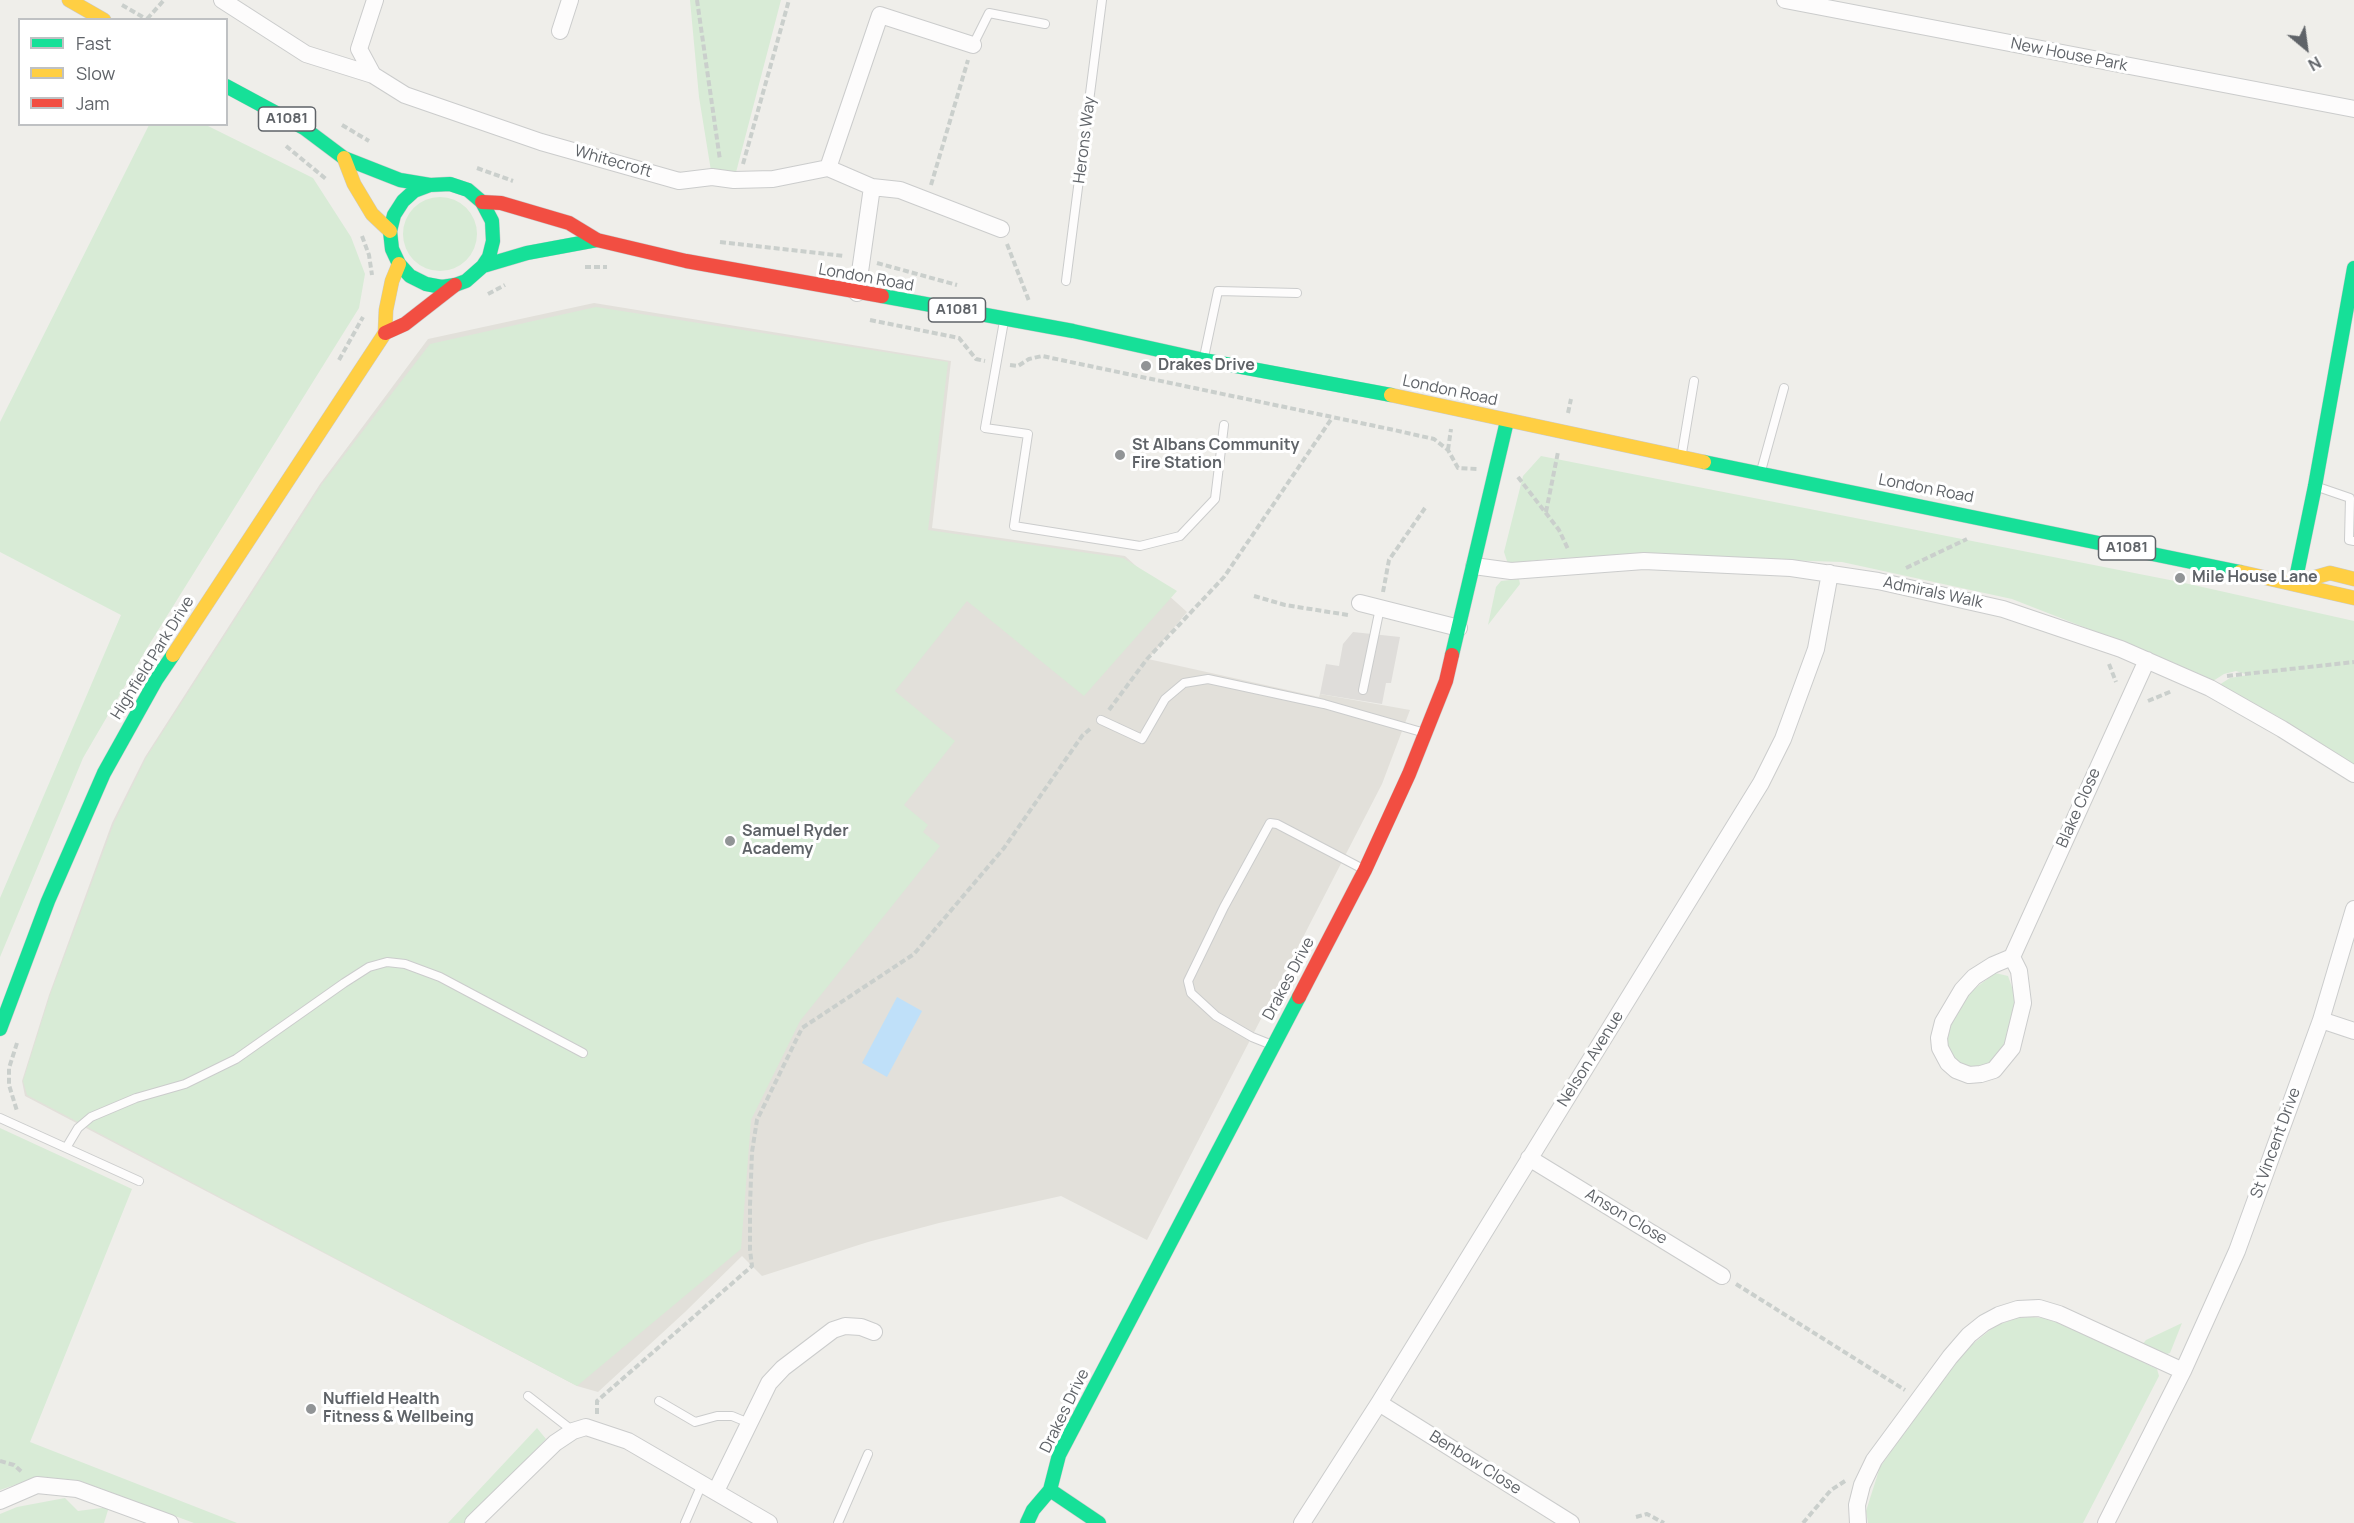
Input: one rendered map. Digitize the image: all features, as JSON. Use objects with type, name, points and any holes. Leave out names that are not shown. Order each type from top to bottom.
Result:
[{"type":"main road","points":[[69,0],[100,18]]},
{"type":"main road","name":"London Road","points":[[228,87],[304,128],[344,158],[400,180],[450,184],[468,190],[482,202],[501,203],[569,223],[597,240],[686,261],[1004,318],[1204,360],[1454,407],[1507,421],[2295,583],[2354,598]]},
{"type":"main road","points":[[344,158],[354,184],[372,214],[390,231]]},
{"type":"main road","points":[[430,184],[414,191],[403,201],[394,215],[390,231],[392,249],[399,264],[410,276],[426,284],[442,287],[455,285]]},
{"type":"main road","points":[[482,202],[492,221],[493,241],[489,257],[483,266]]},
{"type":"main road","name":"London Road","points":[[455,285],[466,281],[483,266],[527,253],[597,240]]},
{"type":"main road","name":"Highfield Park Drive","points":[[0,1029],[48,901],[104,772],[156,680],[385,333],[386,310],[392,282],[399,264]]},
{"type":"main road","points":[[2295,583],[2315,486],[2354,268]]},
{"type":"main road","name":"Highfield Park Drive","points":[[385,333],[405,324],[455,285]]},
{"type":"main road","name":"Drakes Drive","points":[[1027,1523],[1033,1510],[1050,1490],[1059,1455],[1365,870],[1409,774],[1446,681],[1507,421]]},
{"type":"main road","name":"London Road","points":[[2295,583],[2330,573],[2354,579]]},
{"type":"main road","name":"London Road","points":[[2295,583],[2322,606]]},
{"type":"main road","points":[[1050,1490],[1099,1523]]},
{"type":"street","points":[[222,0],[306,54],[373,75]]},
{"type":"street","points":[[373,75],[359,49],[375,0]]},
{"type":"street","points":[[560,31],[570,0]]},
{"type":"street","name":"New House Park","points":[[1785,0],[2354,110]]},
{"type":"street","points":[[973,45],[880,15],[828,168],[872,187],[900,190],[1001,229]]},
{"type":"street","name":"Whitecroft","points":[[373,75],[405,96],[519,135],[679,181],[712,177],[773,179],[828,168]]},
{"type":"street","points":[[857,293],[872,187]]},
{"type":"street","name":"Admirals Walk","points":[[1474,566],[1511,571],[1644,561],[1791,568],[1878,581],[2003,609],[2121,649],[2210,688],[2354,774]]},
{"type":"street","name":"Nelson Avenue","points":[[1302,1523],[1761,783],[1787,730],[1816,649],[1830,573]]},
{"type":"street","points":[[1360,603],[1460,628]]},
{"type":"street","name":"Blake Close","points":[[2012,957],[2147,660]]},
{"type":"street","name":"St Vincent Drive","points":[[2106,1523],[2183,1371],[2237,1251],[2320,1020],[2354,909]]},
{"type":"street","points":[[2012,957],[2019,971],[2023,1003],[2012,1048],[1994,1070],[1981,1074],[1969,1074],[1956,1070],[1948,1063],[1940,1048],[1942,1022],[1962,990],[1974,977],[1993,964],[2012,957]]},
{"type":"street","points":[[2320,1020],[2354,1031]]},
{"type":"street","name":"Anson Close","points":[[1529,1158],[1722,1276]]},
{"type":"street","points":[[1858,1523],[1857,1505],[1874,1460],[1918,1399],[1969,1335],[1999,1315],[2039,1308],[2060,1314],[2183,1371]]},
{"type":"street","points":[[709,1488],[749,1423],[769,1383],[783,1368],[833,1330],[845,1326],[861,1327],[874,1332]]},
{"type":"street","name":"Benbow Close","points":[[1379,1402],[1571,1523]]},
{"type":"street","points":[[473,1523],[555,1443],[573,1431],[586,1427],[598,1429],[628,1441],[769,1523]]},
{"type":"street","points":[[0,1501],[37,1485],[77,1489],[171,1523]]},
{"type":"lane","name":"Herons Way","points":[[1066,281],[1102,0]]},
{"type":"lane","points":[[973,45],[989,13],[1045,24]]},
{"type":"lane","points":[[1204,360],[1218,291],[1297,292]]},
{"type":"lane","points":[[1004,318],[985,428],[1028,434],[1014,526],[1140,546],[1180,536],[1215,499],[1224,425]]},
{"type":"lane","points":[[1681,457],[1694,381]]},
{"type":"lane","points":[[1761,473],[1784,388]]},
{"type":"lane","points":[[2315,486],[2350,498],[2349,540],[2354,541]]},
{"type":"lane","points":[[1362,690],[1380,607]]},
{"type":"lane","points":[[1101,720],[1142,740],[1165,699],[1184,683],[1208,679],[1324,704],[1426,733]]},
{"type":"lane","points":[[1272,1046],[1216,1016],[1191,993],[1188,981],[1247,862],[1270,823],[1277,824],[1365,870]]},
{"type":"lane","points":[[66,1148],[78,1128],[91,1117],[136,1098],[185,1084],[227,1063],[344,982],[369,967],[387,962],[405,964],[440,977],[583,1053]]},
{"type":"lane","points":[[0,1118],[139,1181]]},
{"type":"lane","points":[[528,1396],[573,1431]]},
{"type":"lane","points":[[659,1401],[695,1422],[717,1416],[732,1416],[749,1423]]},
{"type":"lane","points":[[837,1523],[868,1454]]},
{"type":"lane","points":[[685,1523],[709,1488]]},
{"type":"path","points":[[148,18],[164,0]]},
{"type":"path","points":[[698,0],[730,179]]},
{"type":"path","points":[[730,179],[789,0]]},
{"type":"path","points":[[121,5],[145,18]]},
{"type":"path","points":[[927,200],[973,45]]},
{"type":"path","points":[[337,123],[376,146]]},
{"type":"path","points":[[283,143],[330,182]]},
{"type":"path","points":[[469,166],[489,171],[521,184]]},
{"type":"path","points":[[358,227],[369,255],[372,282]]},
{"type":"path","points":[[1001,229],[1031,305]]},
{"type":"path","points":[[720,242],[844,256]]},
{"type":"path","points":[[584,267],[614,267]]},
{"type":"path","points":[[482,297],[509,283]]},
{"type":"path","points":[[337,363],[366,310]]},
{"type":"path","points":[[866,319],[959,338],[976,359],[1018,366],[1029,359],[1042,356],[1434,439],[1448,450],[1458,468],[1497,471],[1518,477],[1559,530],[1576,566]]},
{"type":"path","points":[[598,1429],[597,1401],[752,1266],[750,1205],[752,1152],[757,1120],[802,1028],[914,954],[1004,848],[1083,736],[1101,720],[1147,659],[1224,577],[1332,418]]},
{"type":"path","points":[[1546,512],[1557,457]]},
{"type":"path","points":[[1380,607],[1389,560],[1425,508]]},
{"type":"path","points":[[1878,581],[1973,537]]},
{"type":"path","points":[[1254,596],[1285,605],[1357,617],[1360,603]]},
{"type":"path","points":[[2105,655],[2119,689]]},
{"type":"path","points":[[2210,688],[2226,676],[2354,662]]},
{"type":"path","points":[[2144,702],[2181,687]]},
{"type":"path","points":[[19,1036],[9,1068],[9,1086],[20,1127]]},
{"type":"path","points":[[1722,1276],[1918,1399]]},
{"type":"path","points":[[1803,1523],[1831,1490],[1852,1477],[1864,1482]]},
{"type":"path","points":[[1636,1517],[1647,1514],[1665,1523]]},
{"type":"shaded area","name":"Samuel Ryder Academy","points":[[594,303],[951,361],[932,528],[1125,556],[1187,612],[1148,659],[1319,697],[1320,694],[1410,710],[1382,784],[1147,1240],[1061,1196],[939,1223],[868,1242],[762,1276],[742,1256],[598,1392],[577,1386],[25,1096],[22,1081],[49,995],[112,823],[145,757],[320,484],[428,339]]},
{"type":"shaded area","points":[[1353,632],[1400,637],[1391,683],[1386,683],[1382,704],[1320,694],[1326,664],[1339,666],[1343,644]]},
{"type":"green space","points":[[690,0],[781,0],[734,180],[712,177],[699,97]]},
{"type":"green space","points":[[148,126],[208,126],[313,178],[351,237],[365,274],[359,308],[147,648],[83,758],[0,957],[0,898],[121,615],[0,552],[0,422]]},
{"type":"green space","points":[[440,197],[461,203],[471,213],[477,234],[471,255],[461,265],[440,271],[419,265],[409,255],[403,234],[409,213],[419,203]]},
{"type":"green space","name":"Samuel Ryder Academy","points":[[596,307],[948,362],[928,530],[1123,558],[1177,591],[1084,696],[967,601],[895,691],[955,741],[904,805],[928,825],[923,832],[940,846],[800,1021],[751,1120],[741,1249],[577,1386],[27,1095],[23,1081],[50,995],[114,823],[146,758],[322,484],[430,344]]},
{"type":"green space","points":[[1541,456],[2180,582],[2354,621],[2354,765],[2277,716],[2219,685],[2230,678],[2248,675],[2236,671],[2224,674],[2213,681],[2150,653],[2012,599],[1842,562],[1625,555],[1546,559],[1508,564],[1504,552],[1523,476]]},
{"type":"green space","points":[[1519,579],[1520,584],[1488,625],[1496,587],[1501,581]]},
{"type":"green space","points":[[1995,973],[2008,976],[2014,993],[2014,1009],[2006,1040],[2001,1051],[1991,1062],[1982,1067],[1964,1066],[1951,1055],[1947,1046],[1950,1023],[1973,990]]},
{"type":"green space","points":[[0,1128],[132,1189],[30,1442],[237,1523],[194,1523],[80,1481],[35,1478],[0,1490]]},
{"type":"green space","points":[[2017,1318],[2045,1318],[2076,1330],[2157,1369],[2159,1376],[2083,1523],[1868,1523],[1866,1511],[1880,1467],[1963,1352],[1995,1326]]},
{"type":"green space","points":[[2182,1323],[2170,1353],[2142,1345],[2146,1340]]},
{"type":"green space","points":[[537,1428],[546,1439],[464,1523],[448,1523]]},
{"type":"green space","points":[[65,1498],[78,1511],[109,1507],[104,1523],[0,1523],[0,1514],[17,1507]]},
{"type":"water","points":[[897,997],[922,1011],[887,1077],[862,1063]]},
{"type":"traffic: fast","points":[[228,87],[304,128],[344,158],[400,180],[430,185]]},
{"type":"traffic: fast","points":[[450,184],[468,190],[482,202],[492,221],[493,241],[489,257],[483,266],[466,281],[455,285],[442,287],[426,284],[410,276],[399,264],[392,249],[390,231],[394,215],[403,201],[414,191],[430,185],[450,184]]},
{"type":"traffic: fast","points":[[483,266],[527,253],[597,240]]},
{"type":"traffic: fast","points":[[2295,583],[2315,486],[2354,268]]},
{"type":"traffic: fast","points":[[882,296],[1073,331],[1204,360],[1391,395]]},
{"type":"traffic: fast","points":[[1452,655],[1507,421]]},
{"type":"traffic: fast","points":[[1704,462],[2240,572]]},
{"type":"traffic: fast","points":[[0,1029],[48,901],[104,773],[156,680],[173,655]]},
{"type":"traffic: fast","points":[[1027,1523],[1033,1510],[1050,1490],[1059,1455],[1299,997]]},
{"type":"traffic: fast","points":[[1050,1490],[1099,1523]]},
{"type":"traffic: slow","points":[[69,0],[100,18]]},
{"type":"traffic: slow","points":[[344,158],[354,184],[372,214],[390,231]]},
{"type":"traffic: slow","points":[[173,655],[385,333],[386,310],[392,281],[399,264]]},
{"type":"traffic: slow","points":[[1391,395],[1704,462]]},
{"type":"traffic: slow","points":[[2240,572],[2354,598]]},
{"type":"traffic: slow","points":[[2295,583],[2330,573],[2354,579]]},
{"type":"traffic: jam","points":[[482,202],[501,203],[569,223],[597,240],[686,261],[882,296]]},
{"type":"traffic: jam","points":[[385,333],[405,324],[455,285]]},
{"type":"traffic: jam","points":[[1299,997],[1365,870],[1409,774],[1446,681],[1452,655]]},
{"type":"place","name":"Drakes Drive","points":[[1146,366]]},
{"type":"place","name":"St Albans Community Fire Station","points":[[1120,455]]},
{"type":"place","name":"Mile House Lane","points":[[2180,578]]},
{"type":"place","name":"Samuel Ryder Academy","points":[[730,841]]},
{"type":"place","name":"Nuffield Health Fitness & Wellbeing","points":[[311,1409]]}]
